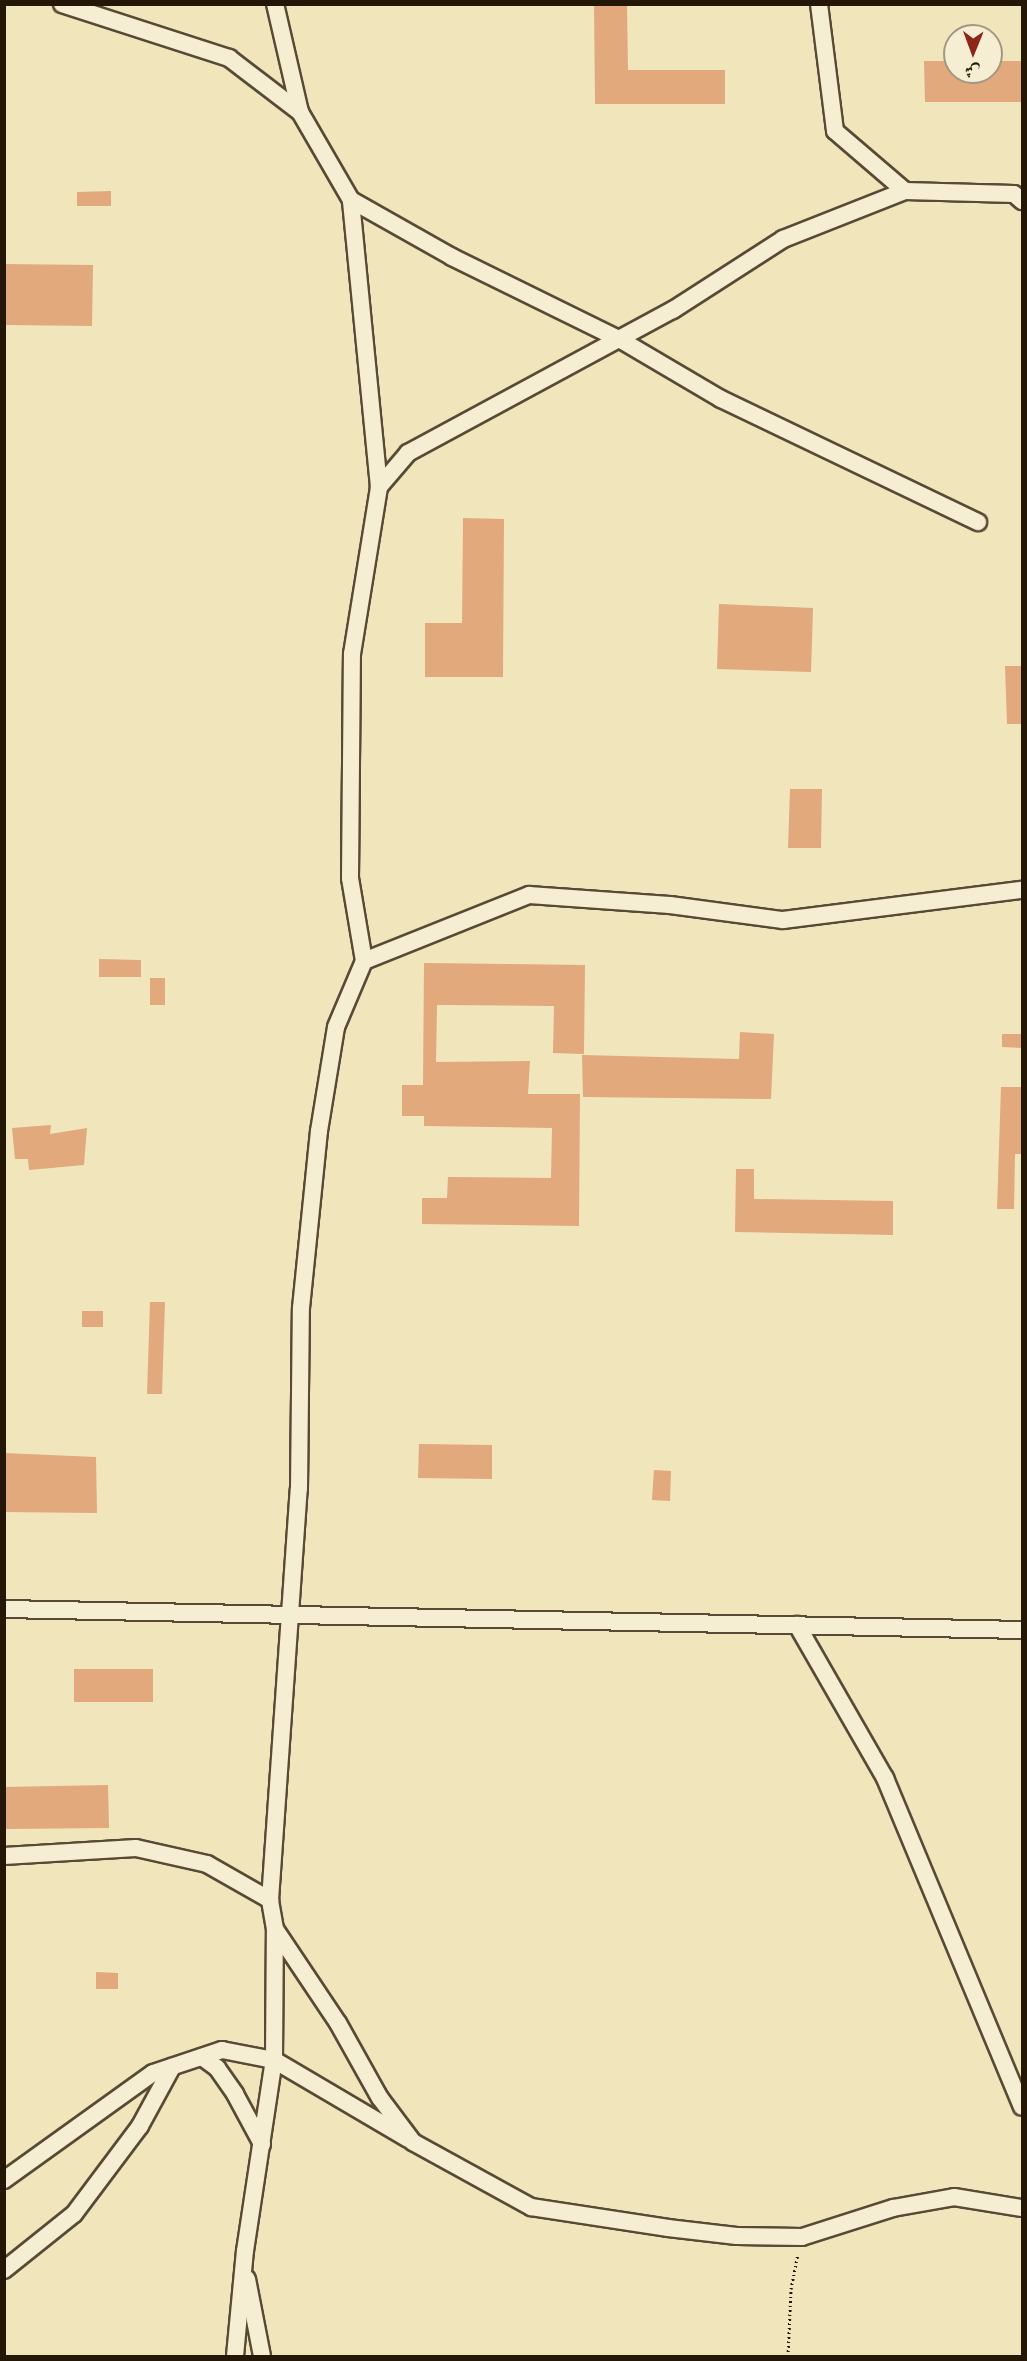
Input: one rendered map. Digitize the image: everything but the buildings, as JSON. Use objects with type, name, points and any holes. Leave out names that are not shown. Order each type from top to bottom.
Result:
[{"type":"street","points":[[62,4],[229,58],[300,112]]},
{"type":"street","points":[[235,2356],[244,2263],[274,2060],[275,1929],[270,1900],[299,1489],[302,1308],[319,1131],[336,1027],[364,961],[350,878],[352,654],[379,487],[351,200],[300,112],[275,4]]},
{"type":"street","points":[[819,4],[835,131],[905,191]]},
{"type":"street","points":[[379,487],[408,453],[672,310],[783,239],[905,191],[1014,194],[1023,201]]},
{"type":"street","points":[[351,200],[452,257],[619,339],[721,399],[978,522]]},
{"type":"street","points":[[364,961],[529,895],[669,904],[783,920],[1023,890]]},
{"type":"street","points":[[4,1609],[1023,1630]]},
{"type":"street","points":[[797,1625],[885,1778],[1023,2107]]},
{"type":"street","points":[[4,1856],[136,1848],[207,1864],[270,1900]]},
{"type":"street","points":[[275,1929],[338,2023],[380,2098],[413,2142]]},
{"type":"street","points":[[4,2180],[153,2073],[222,2050],[274,2060],[321,2084],[413,2142],[531,2207],[725,2235],[802,2237],[893,2208],[954,2196],[1023,2208]]},
{"type":"street","points":[[202,2057],[217,2068],[235,2094],[262,2145]]},
{"type":"street","points":[[4,2270],[74,2214],[140,2126],[172,2067]]},
{"type":"street","points":[[244,2263],[262,2356]]},
{"type":"path","points":[[788,2356],[791,2289],[802,2237]]}]
